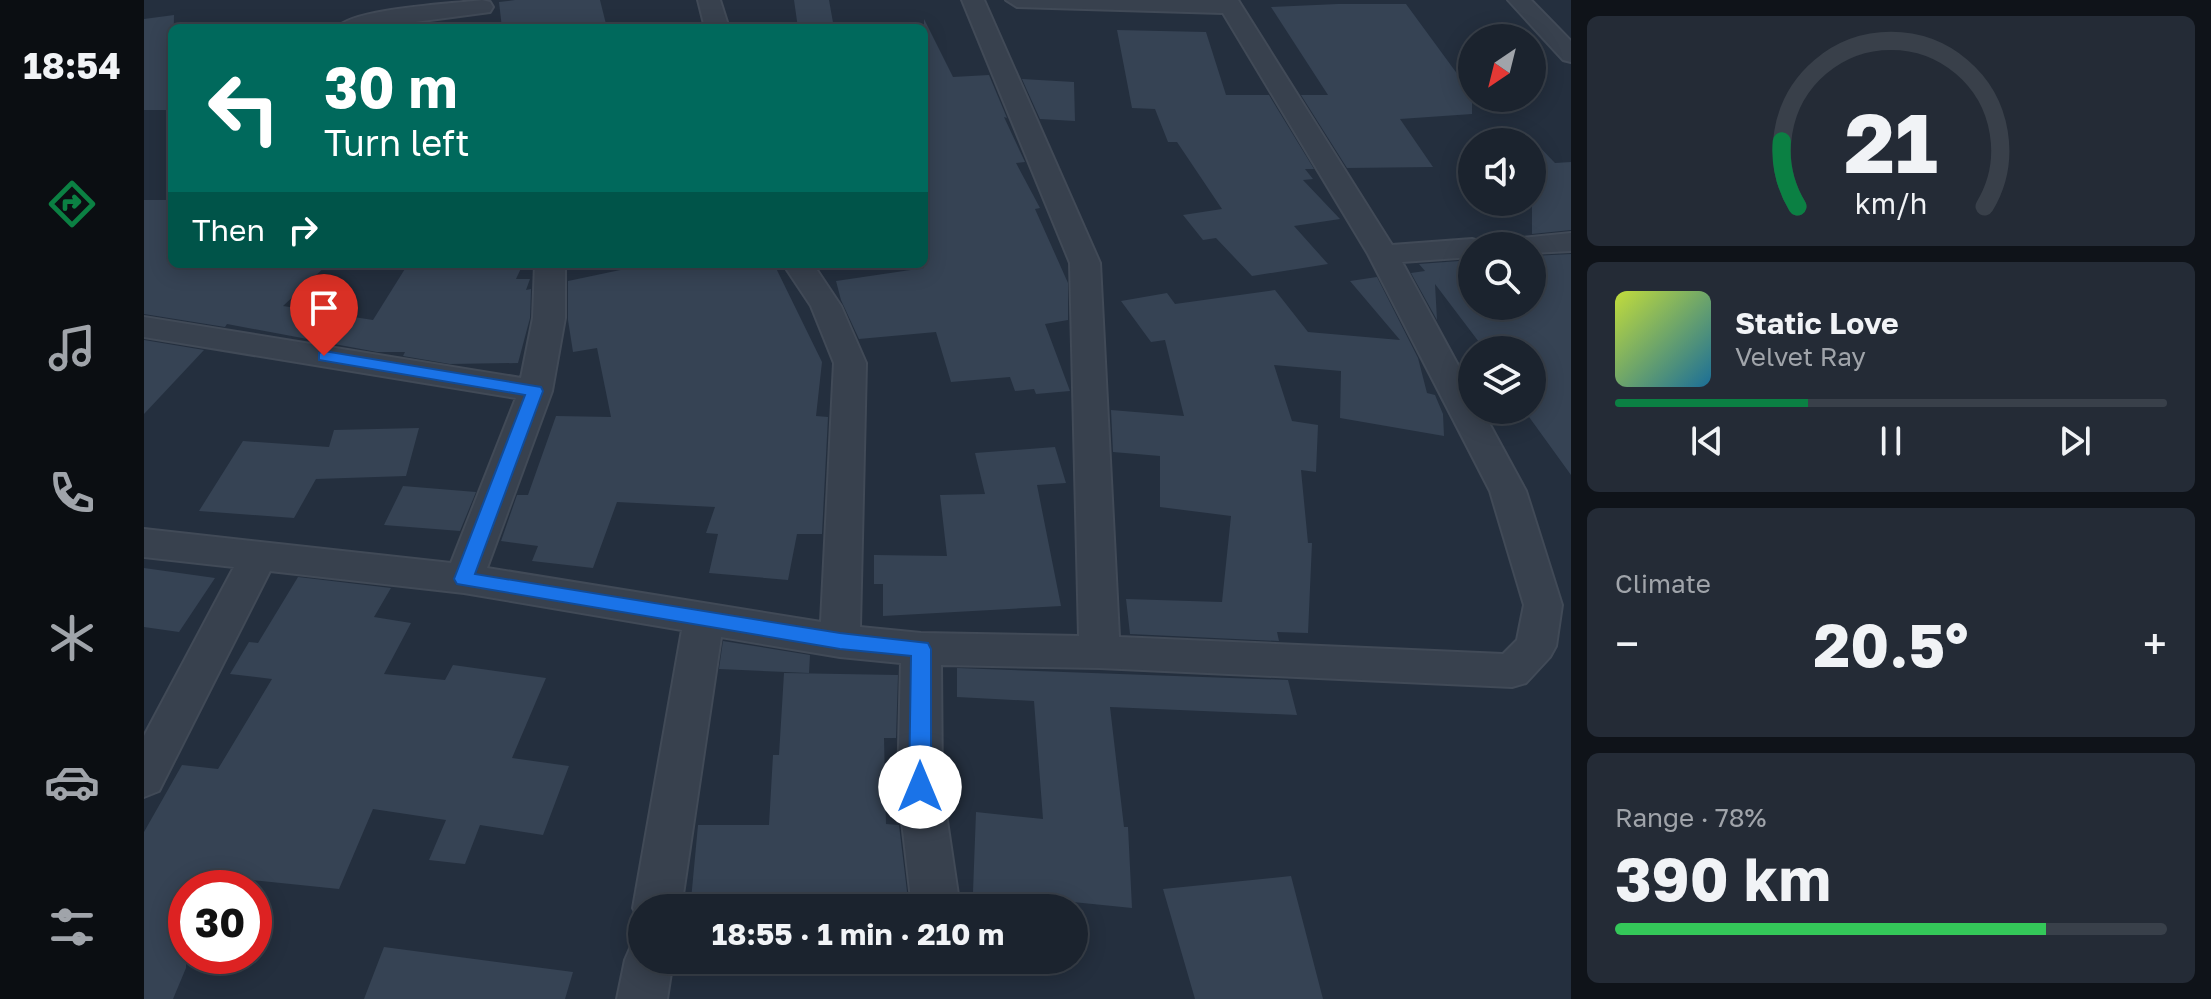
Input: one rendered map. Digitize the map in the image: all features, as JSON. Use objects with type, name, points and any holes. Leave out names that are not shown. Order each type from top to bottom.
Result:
[{"type":"street","points":[[709,0],[716,24]]},
{"type":"street","points":[[973,0],[1085,263],[1100,652]]},
{"type":"street","points":[[144,543],[464,579],[840,641],[921,649],[1100,652],[1512,671],[1536,646],[1543,605],[1508,491],[1383,254],[1228,3],[1017,0]]},
{"type":"street","points":[[1519,0],[1571,55]]},
{"type":"street","points":[[360,24],[370,20],[484,12]]},
{"type":"street","points":[[1546,244],[1571,242]]},
{"type":"street","points":[[1383,254],[1458,249]]},
{"type":"street","points":[[464,579],[535,391],[549,318],[550,268]]},
{"type":"street","points":[[801,268],[826,306],[850,363],[840,641]]},
{"type":"street","points":[[144,327],[535,391]]},
{"type":"street","points":[[144,778],[259,556]]},
{"type":"street","points":[[659,894],[704,618]]},
{"type":"street","points":[[921,649],[920,787],[934,894]]},
{"type":"street","points":[[642,999],[646,974]]},
{"type":"building","points":[[600,0],[606,24],[502,24],[499,2]]},
{"type":"building","points":[[794,0],[829,0],[833,24],[797,24]]},
{"type":"building","points":[[1406,4],[1458,75],[1458,112],[1472,114],[1400,119],[1433,167],[1347,168],[1301,95],[1328,95],[1271,7]]},
{"type":"building","points":[[174,15],[174,24],[168,24],[168,110],[144,110],[144,19]]},
{"type":"building","points":[[928,27],[953,77],[989,75],[1025,162],[1016,163],[1040,208],[1035,209],[1068,283],[1068,320],[1045,324],[1070,391],[1036,394],[1034,389],[1015,391],[1010,377],[951,382],[936,332],[859,339],[836,281],[928,268]]},
{"type":"building","points":[[1117,30],[1206,32],[1226,95],[1269,95],[1314,169],[1305,169],[1313,179],[1303,180],[1340,219],[1294,226],[1328,264],[1252,276],[1216,238],[1203,240],[1183,215],[1222,209],[1177,142],[1168,142],[1155,109],[1132,108]]},
{"type":"building","points":[[1022,79],[1074,82],[1075,121],[1040,119]]},
{"type":"building","points":[[1546,154],[1555,163],[1571,162],[1571,230],[1532,232],[1532,216],[1546,216]]},
{"type":"building","points":[[144,200],[168,200],[168,268],[324,268],[283,306],[373,320],[406,268],[521,268],[516,279],[530,279],[526,290],[531,289],[530,318],[518,363],[450,364],[403,356],[405,352],[377,352],[227,324],[225,327],[144,314]]},
{"type":"building","points":[[1571,254],[1571,475],[1534,424],[1546,424],[1546,336],[1474,336],[1462,320],[1546,320],[1546,255]]},
{"type":"building","points":[[1458,261],[1458,314],[1435,284],[1437,320],[1411,273],[1425,271],[1419,264]]},
{"type":"building","points":[[776,268],[822,362],[816,416],[828,417],[822,534],[797,534],[788,580],[709,573],[718,534],[706,533],[715,507],[617,502],[593,568],[532,561],[538,546],[501,541],[517,495],[528,495],[556,416],[611,417],[597,348],[573,352],[568,320],[568,281],[625,269]]},
{"type":"building","points":[[1377,277],[1418,358],[1427,393],[1435,395],[1443,414],[1444,436],[1340,418],[1341,371],[1274,365],[1292,421],[1318,425],[1316,472],[1301,470],[1308,543],[1312,543],[1308,633],[1277,632],[1279,641],[1130,634],[1126,599],[1222,602],[1231,516],[1160,507],[1160,456],[1113,452],[1111,410],[1184,416],[1165,340],[1151,342],[1121,301],[1167,293],[1175,304],[1275,290],[1308,332],[1400,340],[1350,281]]},
{"type":"building","points":[[144,340],[204,350],[144,414]]},
{"type":"building","points":[[419,428],[406,476],[316,479],[294,518],[199,511],[243,441],[329,447],[334,430]]},
{"type":"building","points":[[1055,447],[1066,483],[1037,485],[1061,606],[883,616],[883,584],[874,584],[874,555],[947,556],[940,495],[985,494],[975,453]]},
{"type":"building","points":[[403,486],[476,492],[460,531],[384,525]]},
{"type":"building","points":[[144,568],[215,578],[179,632],[144,627]]},
{"type":"building","points":[[298,577],[391,588],[374,617],[411,623],[384,674],[445,680],[453,665],[546,678],[512,758],[569,766],[543,835],[480,825],[465,864],[429,860],[446,820],[373,809],[339,889],[272,882],[272,870],[168,870],[168,974],[183,974],[173,999],[144,999],[144,832],[182,765],[218,769],[272,679],[230,674],[249,642],[258,643]]},
{"type":"building","points":[[723,641],[810,655],[809,673],[719,669]]},
{"type":"building","points":[[957,668],[1288,680],[1297,715],[1110,707],[1124,827],[1128,827],[1132,908],[1088,904],[1088,894],[973,892],[976,812],[1043,819],[1034,701],[957,697]]},
{"type":"building","points":[[784,673],[898,675],[896,738],[884,738],[886,824],[899,825],[907,894],[692,894],[698,825],[769,825],[773,755],[779,755]]},
{"type":"building","points":[[1291,876],[1323,999],[1195,999],[1163,889]]},
{"type":"building","points":[[384,947],[573,972],[565,999],[364,999]]},
{"type":"route","points":[[324,356],[535,391],[464,579],[840,641],[921,649],[920,787]]}]
